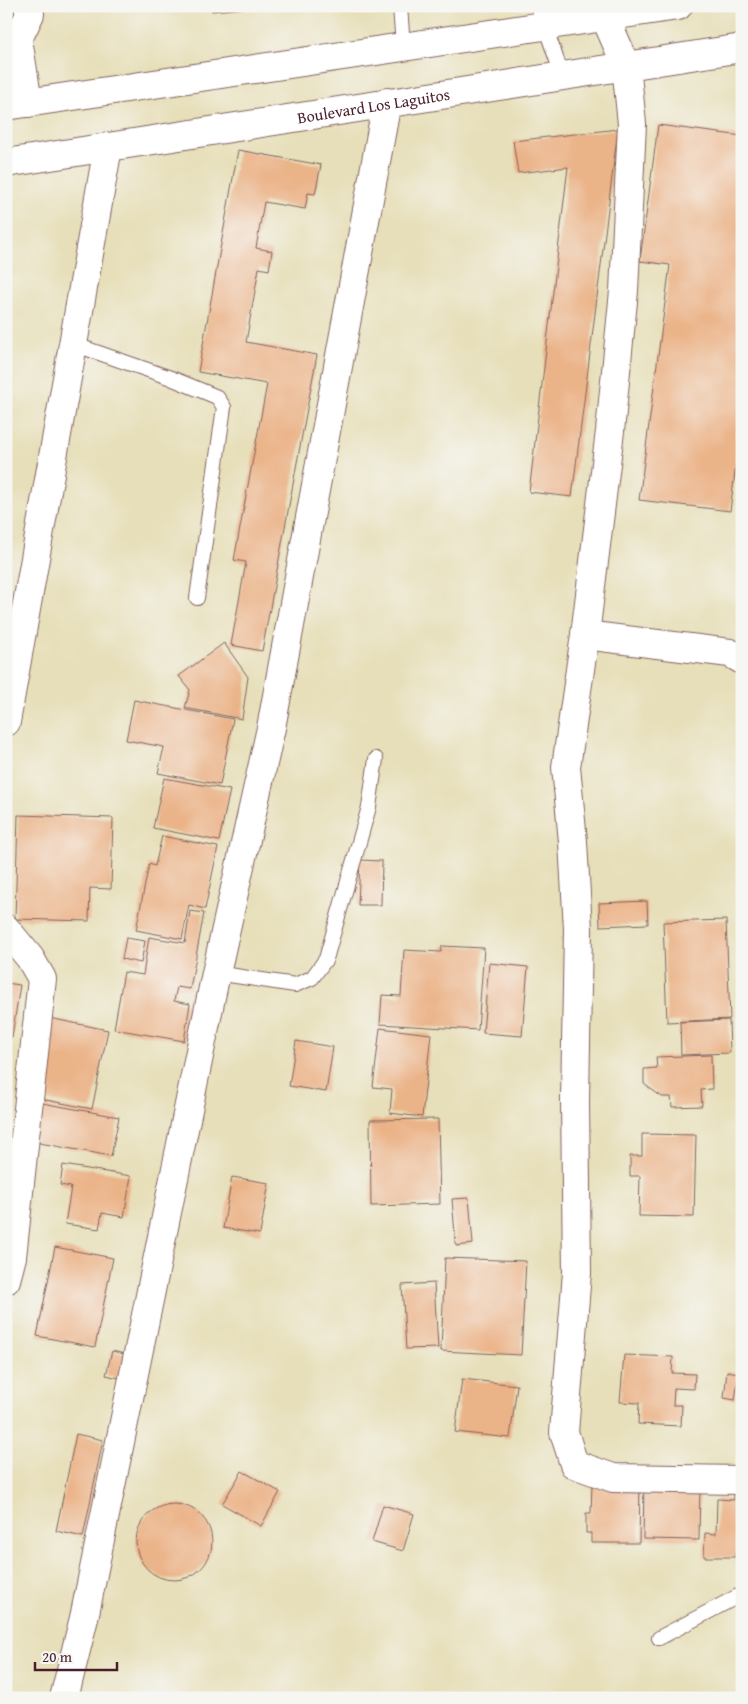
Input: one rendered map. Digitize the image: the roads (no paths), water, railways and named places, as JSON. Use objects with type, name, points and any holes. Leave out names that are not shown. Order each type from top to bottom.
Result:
[{"type":"street","points":[[28,6],[30,14],[12,33],[17,104],[403,47],[541,16],[678,6]]},
{"type":"street","points":[[604,12],[626,65],[632,124],[624,291],[610,431],[585,635],[566,768],[578,929],[575,1101],[577,1272],[564,1432],[574,1464],[613,1478],[742,1480]]},
{"type":"street","name":"Boulevard Los Laguitos","points":[[6,163],[742,48]]},
{"type":"street","points":[[64,1698],[84,1618],[216,973],[271,728],[387,102]]},
{"type":"street","points":[[6,722],[108,147]]},
{"type":"street","points":[[585,635],[738,653]]},
{"type":"street","points":[[6,929],[30,958],[42,979],[12,1257],[6,1280]]},
{"type":"lane","points":[[400,6],[403,47]]},
{"type":"lane","points":[[541,16],[562,75]]},
{"type":"lane","points":[[73,344],[171,378],[217,397],[224,406],[197,598]]},
{"type":"lane","points":[[216,973],[295,985],[312,978],[326,959],[369,807],[376,759]]},
{"type":"lane","points":[[659,1638],[742,1594]]}]
